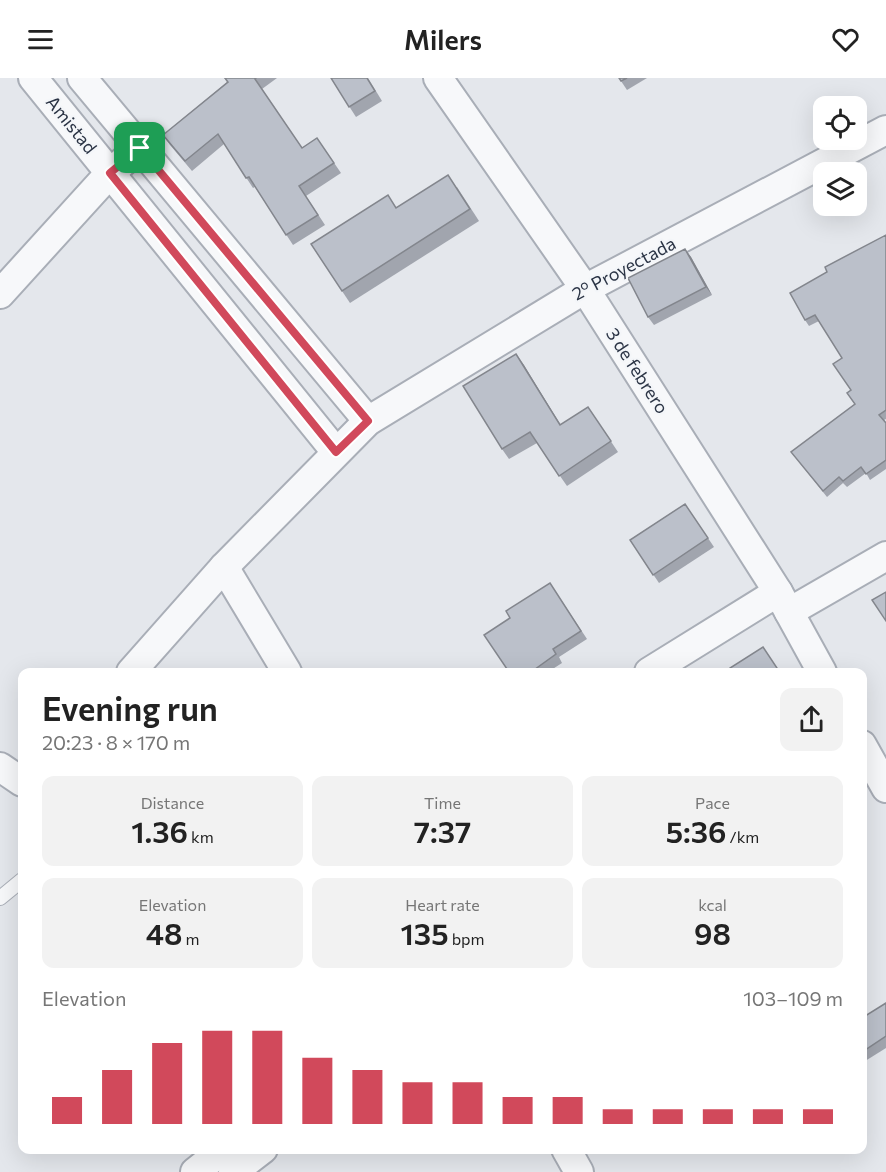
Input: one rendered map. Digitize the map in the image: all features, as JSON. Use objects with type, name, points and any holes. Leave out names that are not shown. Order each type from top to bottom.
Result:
[{"type":"street","name":"Amistad","points":[[33,78],[336,452]]},
{"type":"street","points":[[82,78],[368,421]]},
{"type":"street","name":"3 de febrero","points":[[438,78],[585,289],[784,602],[820,668]]},
{"type":"street","name":"2º Proyectada","points":[[135,668],[224,567],[368,421],[585,289],[886,130]]},
{"type":"street","points":[[0,294],[110,173],[140,148]]},
{"type":"street","points":[[657,668],[784,602],[886,556]]},
{"type":"street","points":[[224,567],[285,668]]},
{"type":"street","points":[[867,754],[886,788]]},
{"type":"street","points":[[0,766],[18,779]]},
{"type":"street","points":[[195,1172],[218,1154]]},
{"type":"street","points":[[233,1172],[256,1154]]},
{"type":"street","points":[[569,1154],[579,1172]]},
{"type":"lane","points":[[0,898],[18,883]]},
{"type":"building","points":[[225,78],[256,78],[302,148],[317,138],[334,163],[299,186],[318,215],[286,235],[218,134],[185,161],[163,135],[228,82]]},
{"type":"building","points":[[331,78],[367,78],[375,91],[349,107]]},
{"type":"building","points":[[448,175],[470,209],[342,291],[311,244],[388,195],[396,208]]},
{"type":"building","points":[[886,235],[886,410],[879,415],[886,423],[886,460],[866,474],[861,467],[843,481],[839,477],[823,491],[791,452],[855,404],[847,393],[851,390],[833,364],[842,358],[815,315],[805,320],[790,293],[827,272],[825,267]]},
{"type":"building","points":[[685,249],[706,287],[648,317],[628,278]]},
{"type":"building","points":[[516,354],[560,425],[588,407],[611,441],[559,476],[530,432],[502,449],[463,386]]},
{"type":"building","points":[[685,504],[708,538],[653,575],[630,540]]},
{"type":"building","points":[[550,583],[581,631],[553,649],[556,654],[537,668],[506,668],[484,635],[510,618],[506,611]]},
{"type":"building","points":[[886,592],[886,621],[872,600]]},
{"type":"building","points":[[763,647],[777,668],[730,668]]},
{"type":"building","points":[[886,1003],[886,1036],[867,1049],[867,1015]]},
{"type":"route","points":[[140,148],[368,421],[336,452],[110,173],[140,148]]}]
